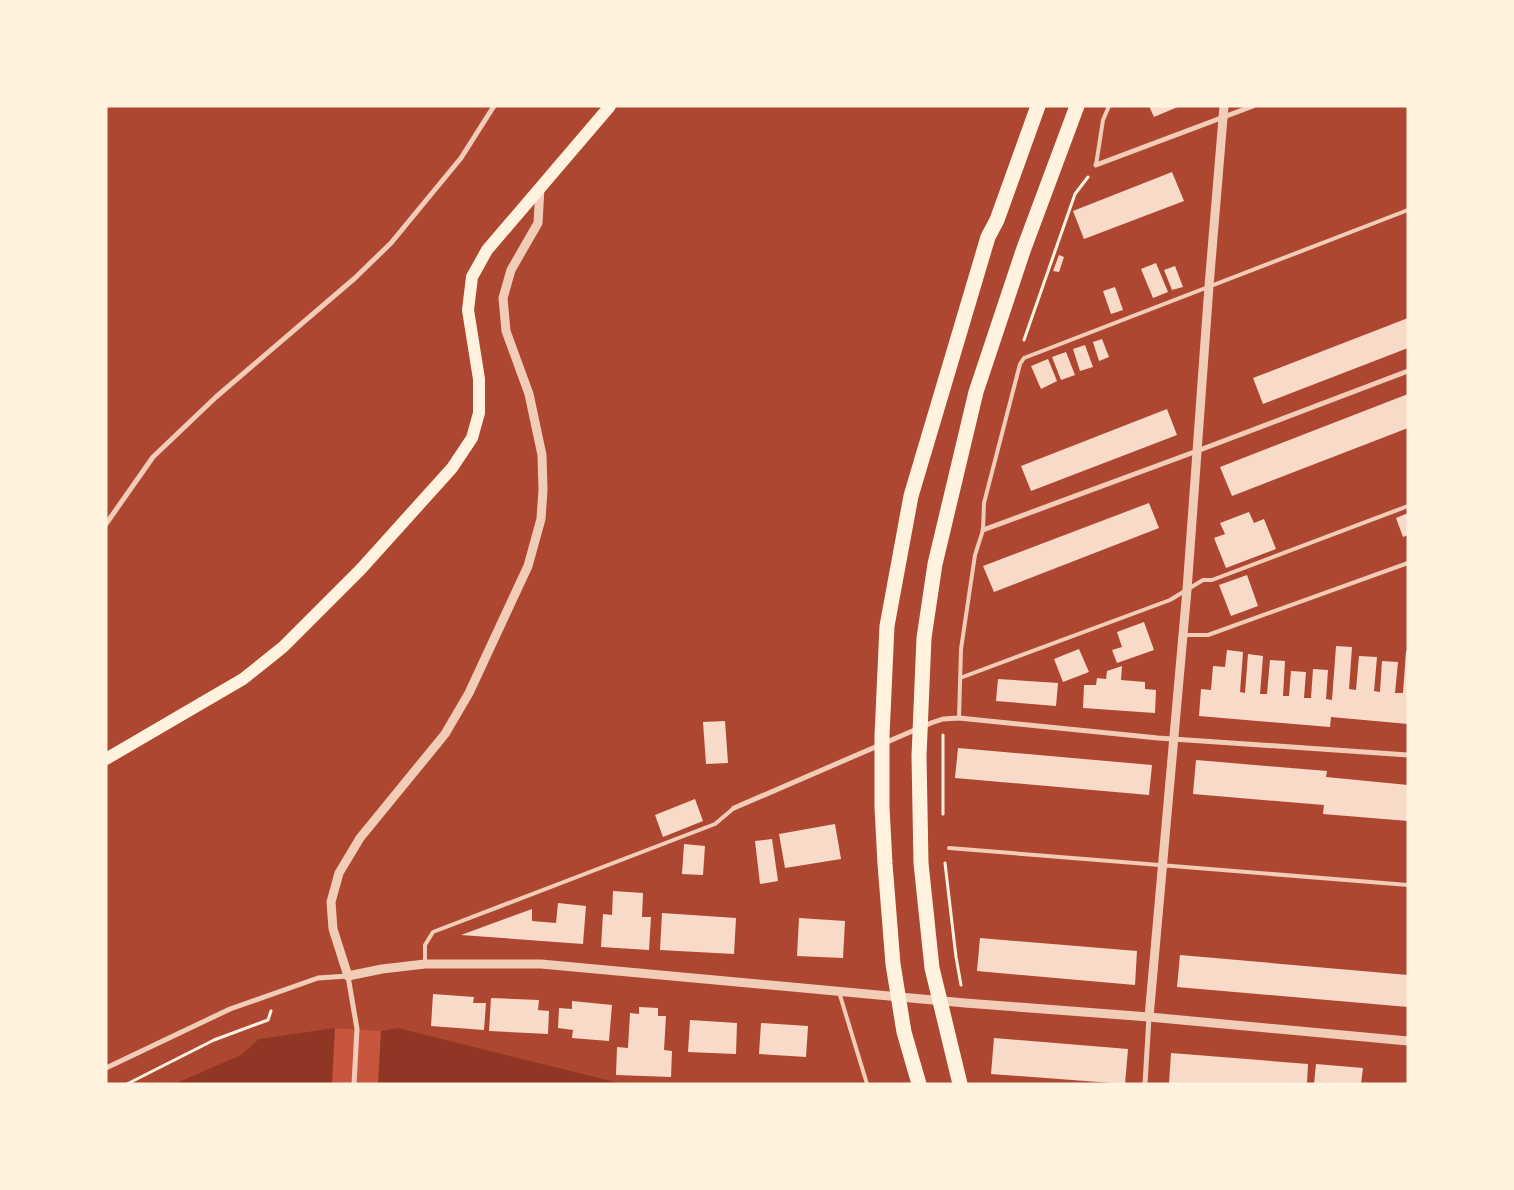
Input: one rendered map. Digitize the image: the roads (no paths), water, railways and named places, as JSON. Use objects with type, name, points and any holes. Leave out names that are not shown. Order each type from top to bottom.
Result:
[{"type":"highway","points":[[919,1084],[904,1032],[893,964],[885,864],[882,807],[887,626],[910,496],[988,237],[997,220],[1038,106]]},
{"type":"highway","points":[[960,1084],[932,968],[921,862],[919,756],[924,638],[935,564],[976,392],[1023,251],[1077,106]]},
{"type":"main road","points":[[106,759],[243,679],[283,647],[361,569],[452,468],[472,438],[479,413],[479,379],[468,310],[472,277],[487,250],[610,106]]},
{"type":"street","points":[[106,524],[153,457],[216,397],[355,278],[390,243],[461,158],[494,106]]},
{"type":"street","points":[[1145,1084],[1149,1017],[1187,590],[1224,106]]},
{"type":"street","points":[[1096,165],[1252,106]]},
{"type":"street","points":[[354,1084],[357,1030],[348,976],[333,929],[331,902],[339,873],[360,838],[445,734],[469,693],[528,566],[542,519],[542,455],[529,394],[506,331],[503,298],[511,270],[538,223],[540,187]]},
{"type":"street","points":[[983,530],[1408,371]]},
{"type":"street","points":[[734,808],[943,719],[959,718],[1173,739],[1408,755]]},
{"type":"street","points":[[106,1068],[230,1009],[318,978],[348,976],[382,969],[425,964],[541,964],[839,992],[1149,1017],[1408,1041]]},
{"type":"lane","points":[[1096,165],[1104,120],[1109,106]]},
{"type":"lane","points":[[959,718],[962,649],[975,555],[983,530],[984,503],[1020,364],[1024,358],[1408,210]]},
{"type":"lane","points":[[960,678],[1170,600],[1203,580],[1212,580],[1408,506]]},
{"type":"lane","points":[[1183,635],[1208,635],[1408,563]]},
{"type":"lane","points":[[425,964],[425,945],[433,932],[715,824],[734,808]]},
{"type":"lane","points":[[950,848],[1408,885]]},
{"type":"lane","points":[[839,992],[867,1084]]}]
